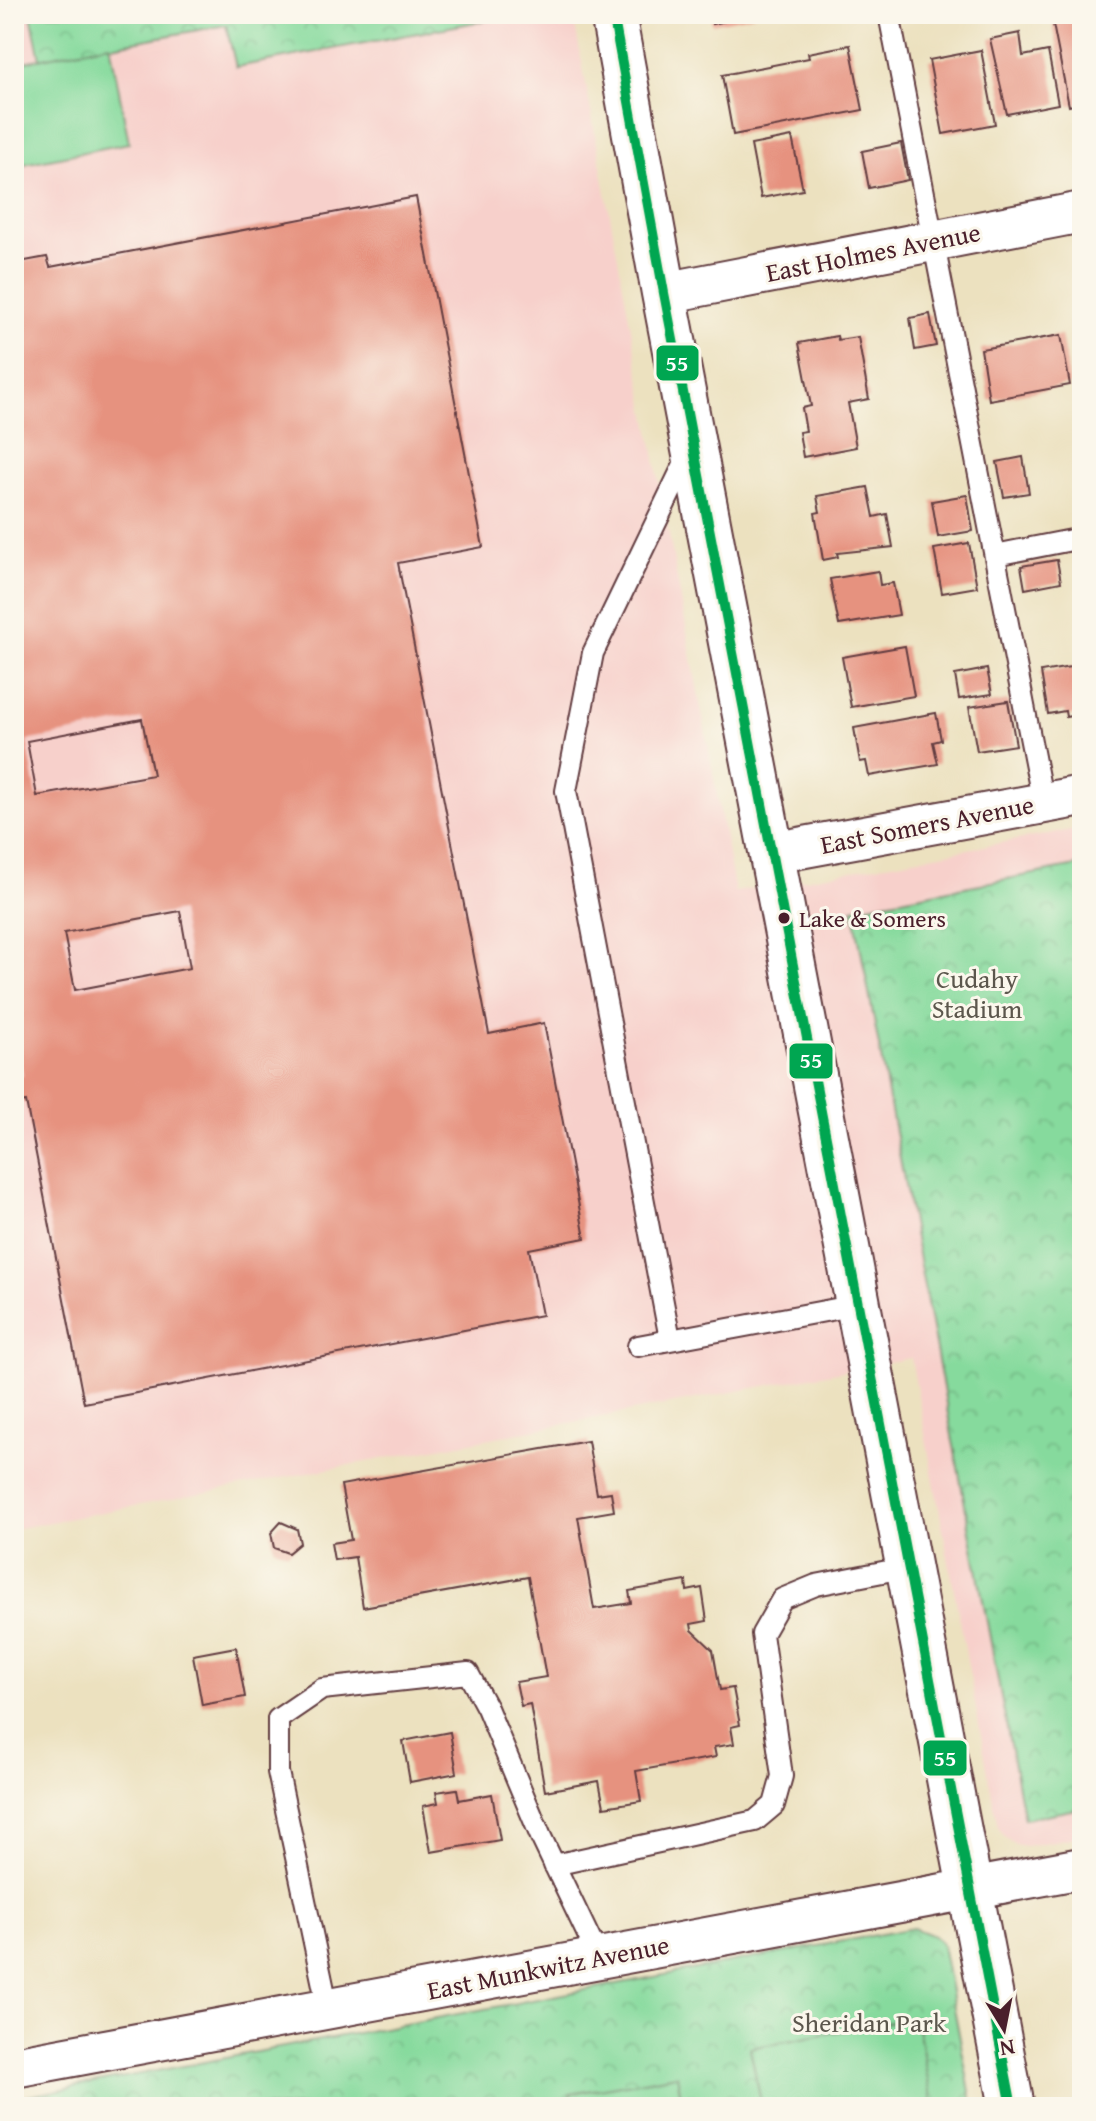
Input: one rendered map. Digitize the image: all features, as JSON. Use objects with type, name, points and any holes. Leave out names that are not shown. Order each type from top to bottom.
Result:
[{"type":"main road","points":[[613,14],[1012,2107]]},
{"type":"street","name":"East Holmes Avenue","points":[[664,293],[1082,212]]},
{"type":"street","name":"East Somers Avenue","points":[[772,853],[1082,796]]},
{"type":"street","name":"East Munkwitz Avenue","points":[[14,2067],[1082,1868]]},
{"type":"lane","points":[[889,14],[1043,803]]},
{"type":"lane","points":[[670,1339],[566,791],[593,653],[693,446]]},
{"type":"lane","points":[[995,555],[1082,538]]},
{"type":"lane","points":[[638,1346],[857,1305]]},
{"type":"lane","points":[[554,1865],[755,1821],[774,1805],[782,1776],[762,1634],[782,1599],[816,1585],[908,1567]]},
{"type":"lane","points":[[328,2009],[278,1772],[278,1719],[322,1689],[468,1673],[487,1708],[554,1865],[599,1958]]},
{"type":"shaded area","points":[[14,14],[31,14],[40,58],[227,25],[236,67],[519,14],[573,14],[735,892],[1082,828],[1082,1836],[1026,1846],[1014,1844],[1004,1837],[998,1827],[911,1358],[14,1529]]},
{"type":"green space","points":[[31,14],[519,14],[236,67],[226,25],[40,59]]},
{"type":"green space","points":[[110,44],[129,143],[14,166],[14,64]]},
{"type":"green space","name":"Cudahy Stadium","points":[[1082,865],[1082,1808],[1024,1819],[853,908]]},
{"type":"green space","name":"Sheridan Park","points":[[913,1928],[934,1936],[942,1945],[973,2107],[14,2107],[14,2099],[93,2083]]},
{"type":"green space","points":[[916,2017],[933,2107],[762,2107],[750,2048]]},
{"type":"green space","points":[[677,2075],[683,2107],[572,2107],[570,2094]]},
{"type":"building","points":[[710,14],[754,14],[754,15],[712,24]]},
{"type":"building","points":[[1051,14],[1082,14],[1082,103],[1069,106]]},
{"type":"building","points":[[1020,33],[1023,56],[1048,51],[1058,104],[1007,114],[990,39]]},
{"type":"building","points":[[850,45],[863,110],[733,135],[722,75],[809,58],[808,53]]},
{"type":"building","points":[[981,50],[995,124],[943,134],[929,60]]},
{"type":"building","points":[[792,137],[803,190],[761,198],[751,145]]},
{"type":"building","points":[[901,143],[908,180],[869,188],[862,151]]},
{"type":"building","points":[[416,197],[483,547],[398,563],[489,1034],[544,1023],[585,1238],[529,1249],[542,1315],[84,1403],[26,1102],[14,1104],[14,1077],[23,1075],[14,1031],[14,263],[47,257],[50,267]],"holes":[[[142,719],[153,775],[37,796],[27,741]],[[180,911],[190,968],[75,990],[64,933]]]},
{"type":"building","points":[[930,314],[936,346],[915,350],[910,318]]},
{"type":"building","points":[[1061,335],[1070,385],[989,400],[981,349]]},
{"type":"building","points":[[837,336],[838,340],[858,337],[869,399],[848,403],[856,447],[803,457],[799,432],[806,431],[802,408],[811,406],[799,343]]},
{"type":"building","points":[[1023,457],[1029,493],[1004,497],[997,462]]},
{"type":"building","points":[[868,487],[874,517],[887,514],[893,547],[837,553],[838,557],[823,560],[815,513],[820,512],[817,496]]},
{"type":"building","points":[[967,495],[973,531],[938,537],[932,501]]},
{"type":"building","points":[[969,543],[977,587],[942,593],[934,549]]},
{"type":"building","points":[[1057,560],[1061,582],[1025,589],[1021,566]]},
{"type":"building","points":[[878,571],[880,585],[893,583],[899,615],[839,625],[830,579]]},
{"type":"building","points":[[905,646],[914,696],[851,707],[842,657]]},
{"type":"building","points":[[1082,665],[1081,714],[1066,717],[1065,711],[1048,714],[1041,672]]},
{"type":"building","points":[[987,669],[992,694],[959,699],[955,675]]},
{"type":"building","points":[[1008,701],[1016,745],[977,751],[969,707]]},
{"type":"building","points":[[936,713],[941,740],[933,742],[938,764],[869,776],[866,761],[860,762],[854,728]]},
{"type":"building","points":[[588,1441],[597,1494],[611,1492],[614,1511],[578,1517],[594,1609],[631,1603],[629,1591],[686,1581],[687,1591],[702,1588],[707,1621],[691,1624],[692,1630],[713,1650],[720,1690],[733,1688],[740,1725],[731,1727],[734,1744],[714,1747],[716,1757],[636,1771],[641,1801],[604,1807],[599,1781],[545,1791],[530,1704],[521,1706],[516,1682],[546,1677],[528,1577],[363,1607],[355,1557],[334,1560],[331,1543],[351,1540],[341,1485]]},
{"type":"building","points":[[281,1522],[297,1529],[300,1543],[288,1553],[274,1548],[271,1533]]},
{"type":"building","points":[[236,1647],[245,1697],[202,1705],[193,1655]]},
{"type":"building","points":[[450,1732],[457,1773],[410,1782],[403,1741]]},
{"type":"building","points":[[457,1789],[459,1800],[492,1794],[500,1840],[431,1852],[423,1806],[438,1803],[436,1792]]},
{"type":"transit line","name":"55","points":[[613,14],[1012,2107]]},
{"type":"place","name":"Lake & Somers","points":[[784,918]]}]
